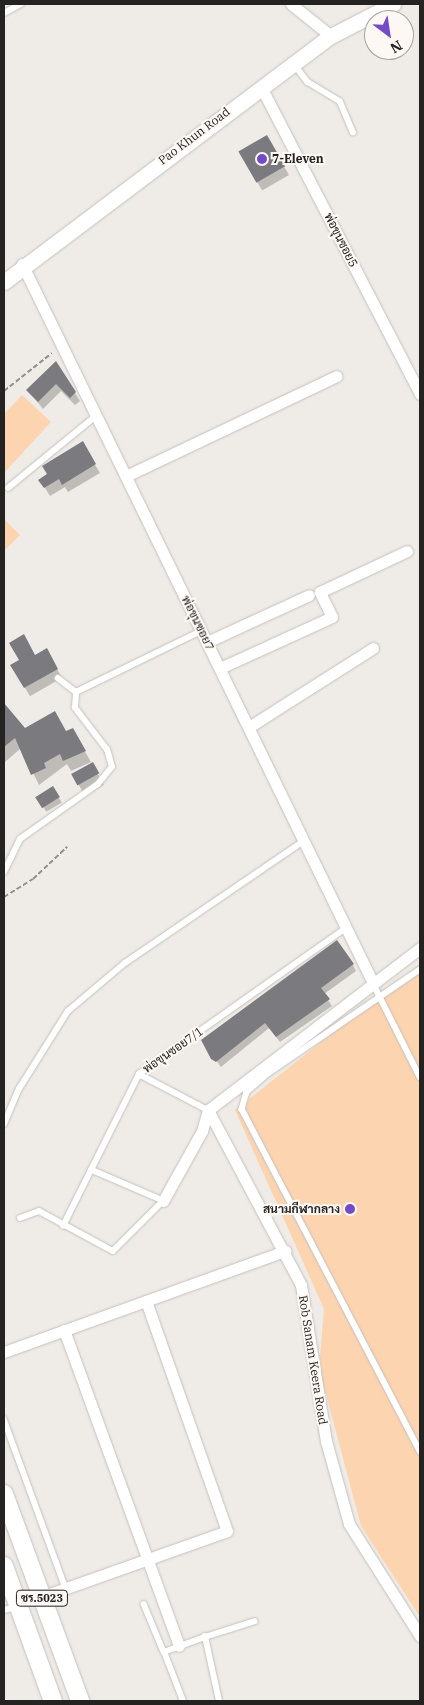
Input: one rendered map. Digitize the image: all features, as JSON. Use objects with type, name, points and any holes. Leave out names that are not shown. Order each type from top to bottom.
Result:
[{"type":"main road","name":"Pao Khun Road","points":[[4,282],[22,264],[331,36],[376,7],[394,4]]},
{"type":"main road","name":"ชร.5023","points":[[4,1494],[80,1701]]},
{"type":"main road","name":"ชร.5023","points":[[6,1577],[11,1608],[53,1701]]},
{"type":"street","points":[[291,4],[331,36]]},
{"type":"street","name":"พ่อขุนซอย5","points":[[261,87],[420,394]]},
{"type":"street","name":"พ่อขุนซอย7","points":[[22,264],[373,983]]},
{"type":"street","points":[[126,476],[337,376]]},
{"type":"street","points":[[220,668],[332,617],[320,592],[407,551]]},
{"type":"street","points":[[207,642],[309,595]]},
{"type":"street","points":[[249,728],[372,648]]},
{"type":"street","points":[[163,1201],[202,1131],[208,1110],[420,948]]},
{"type":"street","name":"Rob Sanam Keera Road","points":[[208,1110],[285,1251],[301,1286],[326,1441],[349,1524],[420,1636]]},
{"type":"street","points":[[4,1352],[285,1251]]},
{"type":"street","points":[[42,1597],[227,1531],[146,1301]]},
{"type":"street","points":[[64,1330],[180,1646]]},
{"type":"lane","points":[[4,13],[21,4]]},
{"type":"lane","points":[[294,63],[308,82],[340,101],[353,132]]},
{"type":"lane","points":[[8,488],[96,416]]},
{"type":"lane","points":[[76,692],[201,631]]},
{"type":"lane","points":[[58,678],[76,692]]},
{"type":"lane","points":[[4,872],[20,839],[98,784],[112,768],[107,750],[75,708],[76,692]]},
{"type":"lane","points":[[4,1124],[43,1047],[75,1004],[125,963],[304,841]]},
{"type":"lane","name":"พ่อขุนซอย7/1","points":[[63,1226],[139,1074],[346,928]]},
{"type":"lane","points":[[420,970],[381,1000],[268,1074],[247,1092],[242,1108],[420,1451]]},
{"type":"lane","points":[[373,983],[420,1077]]},
{"type":"lane","points":[[139,1074],[208,1110]]},
{"type":"lane","points":[[20,1218],[39,1211],[63,1226],[112,1251],[163,1201],[91,1170]]},
{"type":"lane","points":[[4,1419],[66,1588]]},
{"type":"lane","points":[[144,1604],[183,1701]]},
{"type":"lane","points":[[164,1652],[255,1621]]},
{"type":"lane","points":[[205,1637],[220,1701]]},
{"type":"path","points":[[4,391],[62,346]]},
{"type":"path","points":[[4,897],[34,879],[67,847]]},
{"type":"shaded area","points":[[22,395],[51,422],[4,473],[4,414]]},
{"type":"shaded area","points":[[4,519],[20,535],[4,551]]},
{"type":"shaded area","name":"สนามกีฬากลาง","points":[[420,964],[420,1617],[361,1526],[319,1368],[324,1309],[235,1110]]},
{"type":"building","name":"7-Eleven","points":[[267,135],[285,166],[256,183],[238,152]]},
{"type":"building","points":[[56,361],[76,392],[70,398],[56,384],[38,402],[26,390]]},
{"type":"building","points":[[83,441],[96,464],[62,485],[59,479],[44,488],[38,480],[47,474],[42,466]]},
{"type":"building","points":[[24,634],[35,655],[47,648],[58,669],[24,688],[10,665],[19,660],[9,643]]},
{"type":"building","points":[[4,703],[25,728],[55,711],[66,731],[73,728],[86,751],[63,761],[60,754],[44,763],[46,768],[31,775],[15,738],[4,747]]},
{"type":"building","points":[[93,762],[99,773],[77,785],[71,774]]},
{"type":"building","points":[[53,786],[60,797],[42,808],[35,797]]},
{"type":"building","points":[[337,940],[354,964],[321,988],[330,999],[276,1037],[265,1023],[216,1062],[211,1059],[201,1040]]},
{"type":"place","name":"7-Eleven","points":[[262,159]]},
{"type":"place","name":"สนามกีฬากลาง","points":[[350,1209]]}]
